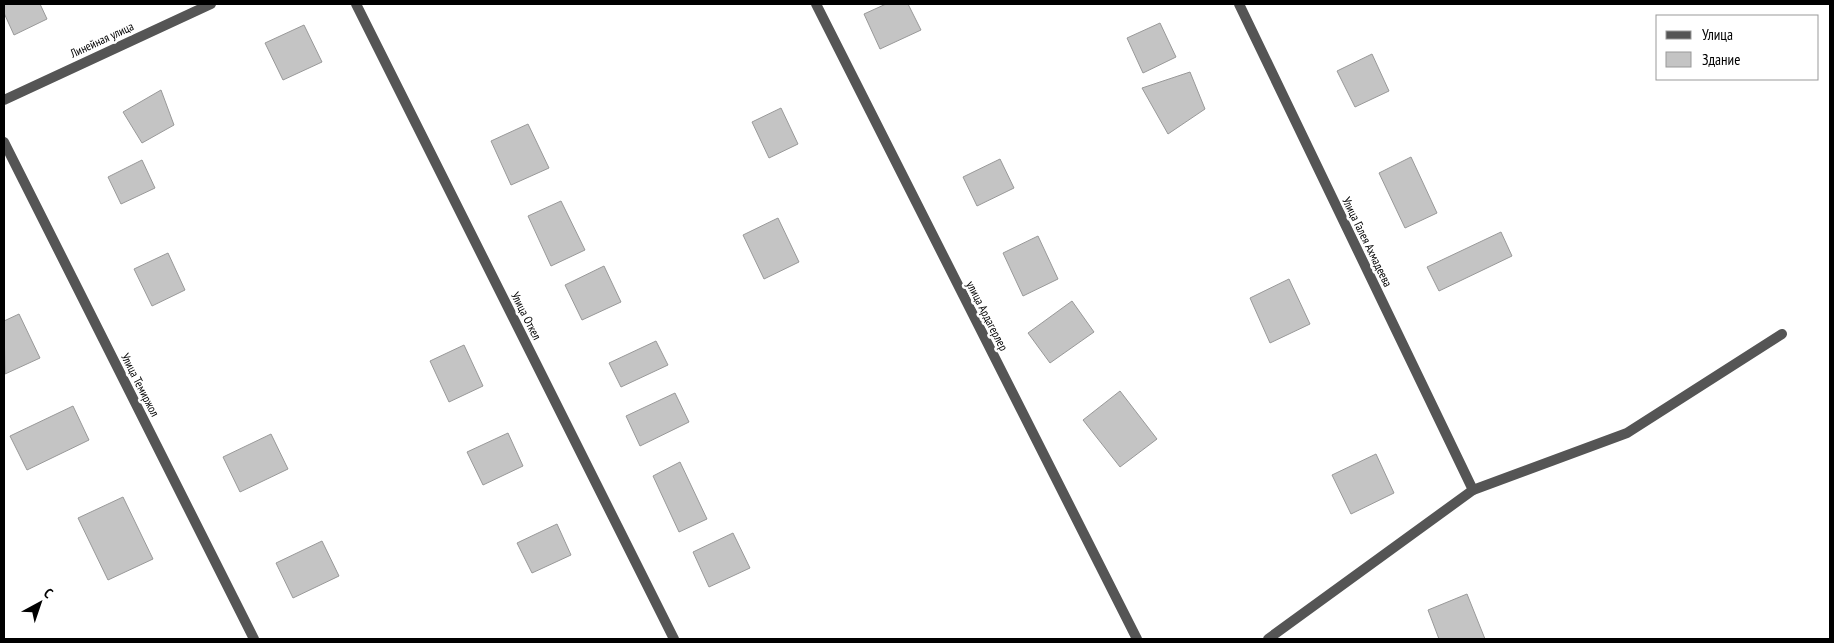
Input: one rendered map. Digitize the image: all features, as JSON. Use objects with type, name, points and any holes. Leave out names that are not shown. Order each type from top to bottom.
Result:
[{"type":"street","name":"Линейная улица","points":[[4,100],[211,4]]},
{"type":"street","name":"Улица Откел","points":[[356,4],[674,639]]},
{"type":"street","name":"улица Ардагерлер","points":[[816,4],[1137,639]]},
{"type":"street","name":"Улица Галея Ахмадеева","points":[[1239,4],[1473,490]]},
{"type":"street","name":"Улица Темиржол","points":[[4,142],[254,639]]},
{"type":"street","points":[[1268,639],[1473,490],[1627,433],[1782,334]]},
{"type":"building","points":[[4,4],[40,4],[47,19],[14,35],[4,13]]},
{"type":"building","points":[[886,4],[908,4],[921,30],[880,49],[864,14]]},
{"type":"building","points":[[1160,23],[1176,57],[1143,73],[1127,38]]},
{"type":"building","points":[[304,25],[322,62],[283,80],[265,43]]},
{"type":"building","points":[[1372,54],[1389,91],[1355,107],[1337,71]]},
{"type":"building","points":[[1190,72],[1205,109],[1168,134],[1142,88]]},
{"type":"building","points":[[161,90],[174,125],[142,143],[123,112]]},
{"type":"building","points":[[781,108],[798,144],[769,158],[752,122]]},
{"type":"building","points":[[528,124],[549,168],[511,185],[491,141]]},
{"type":"building","points":[[1411,157],[1437,213],[1405,228],[1379,173]]},
{"type":"building","points":[[1000,159],[1014,188],[977,206],[963,177]]},
{"type":"building","points":[[142,160],[155,188],[121,204],[108,177]]},
{"type":"building","points":[[561,201],[585,250],[551,266],[528,216]]},
{"type":"building","points":[[778,218],[799,262],[764,279],[743,235]]},
{"type":"building","points":[[1501,232],[1512,256],[1439,291],[1427,267]]},
{"type":"building","points":[[1038,236],[1058,279],[1023,296],[1003,253]]},
{"type":"building","points":[[168,253],[185,290],[152,306],[134,269]]},
{"type":"building","points":[[604,266],[621,302],[582,320],[565,285]]},
{"type":"building","points":[[1289,279],[1310,324],[1270,343],[1250,298]]},
{"type":"building","points":[[1072,301],[1094,332],[1050,363],[1028,333]]},
{"type":"building","points":[[19,314],[40,358],[5,374],[4,321]]},
{"type":"building","points":[[656,341],[668,365],[621,387],[609,363]]},
{"type":"building","points":[[464,345],[483,386],[449,402],[430,361]]},
{"type":"building","points":[[1120,391],[1157,439],[1120,467],[1083,420]]},
{"type":"building","points":[[675,393],[689,422],[640,446],[626,416]]},
{"type":"building","points":[[73,406],[89,440],[27,470],[10,436]]},
{"type":"building","points":[[508,433],[523,466],[483,485],[467,452]]},
{"type":"building","points":[[271,434],[288,469],[240,492],[223,457]]},
{"type":"building","points":[[1376,454],[1394,493],[1351,514],[1332,475]]},
{"type":"building","points":[[680,462],[707,519],[679,532],[653,476]]},
{"type":"building","points":[[123,497],[153,559],[108,580],[78,518]]},
{"type":"building","points":[[557,524],[571,555],[532,573],[517,543]]},
{"type":"building","points":[[733,533],[750,568],[709,587],[693,552]]},
{"type":"building","points":[[322,541],[339,576],[293,598],[276,563]]},
{"type":"building","points":[[1467,594],[1485,639],[1439,639],[1428,610]]}]
